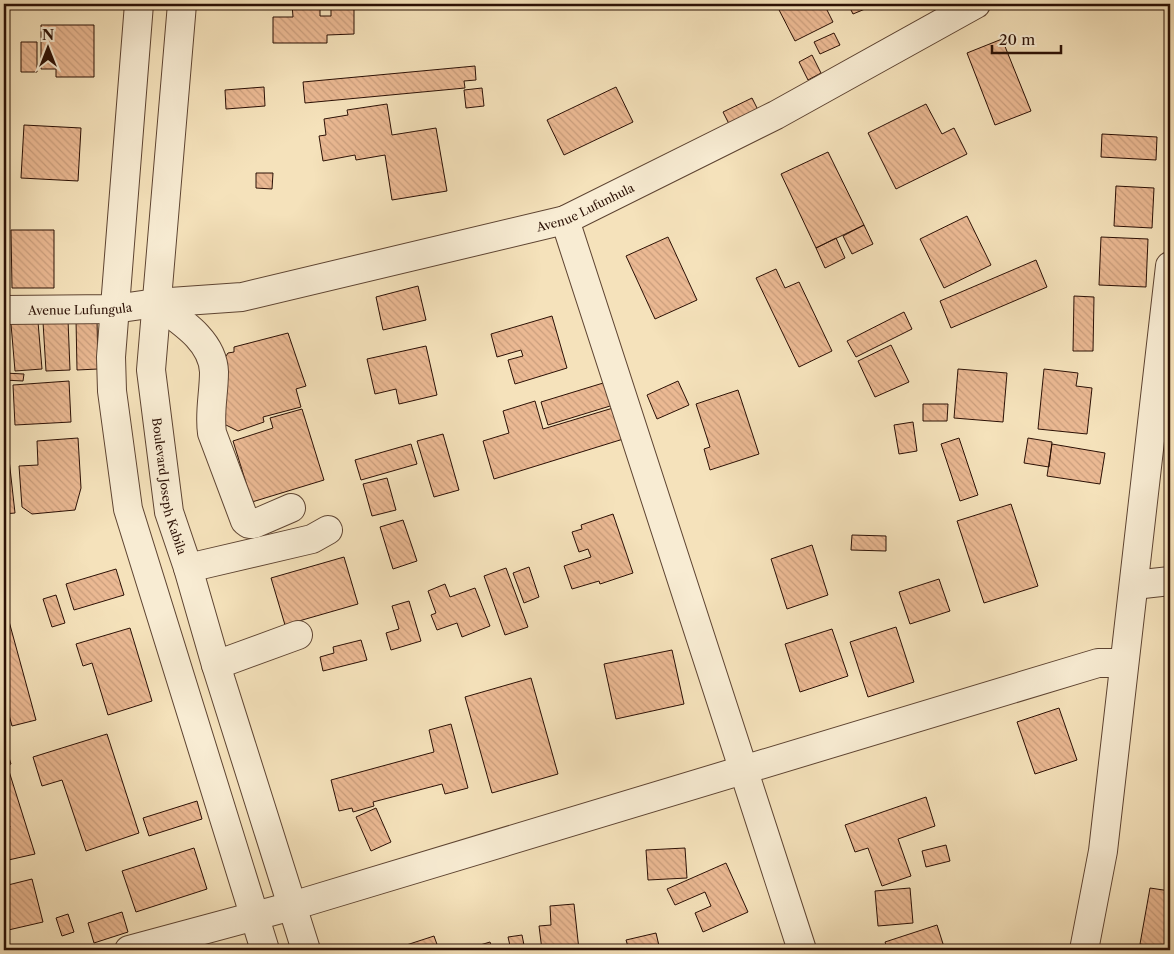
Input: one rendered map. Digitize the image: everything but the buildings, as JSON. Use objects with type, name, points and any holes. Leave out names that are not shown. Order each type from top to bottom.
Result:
[{"type":"street","points":[[140,4],[114,309],[111,357],[112,392],[128,509],[265,950]]},
{"type":"street","name":"Boulevard Joseph Kabila","points":[[182,4],[151,370],[154,399],[169,512],[306,950]]},
{"type":"street","name":"Avenue Lufunhula","points":[[156,304],[242,298],[565,220],[776,115],[976,4]]},
{"type":"street","points":[[565,220],[802,950]]},
{"type":"street","points":[[1084,950],[1103,851],[1170,266]]},
{"type":"street","points":[[156,304],[197,334],[214,365],[210,420],[212,433],[245,521],[249,524],[254,524],[291,508]]},
{"type":"street","name":"Avenue Lufungula","points":[[4,310],[114,309],[156,304]]},
{"type":"street","points":[[188,568],[312,540],[328,530]]},
{"type":"street","points":[[1134,585],[1170,581]]},
{"type":"street","points":[[216,665],[298,635]]},
{"type":"street","points":[[129,950],[292,906],[1098,663],[1124,663]]}]
